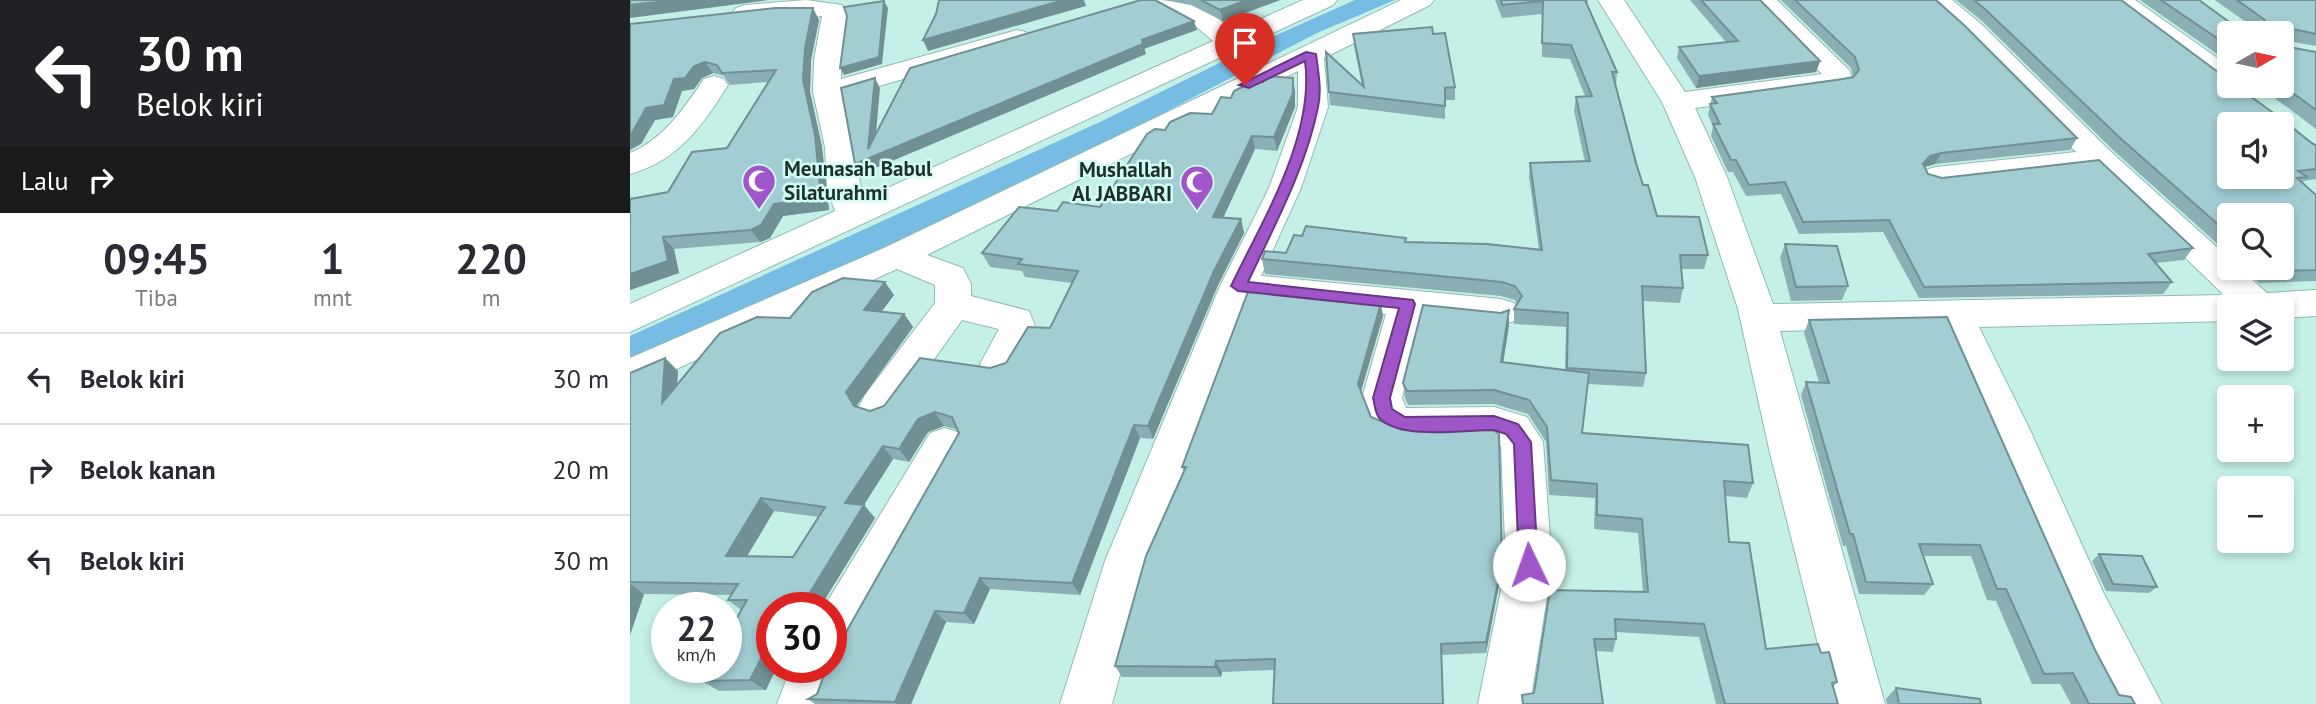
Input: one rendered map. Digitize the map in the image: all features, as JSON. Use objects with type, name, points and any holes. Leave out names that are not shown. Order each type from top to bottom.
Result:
[{"type":"street","points":[[1163,0],[1200,17],[1231,42]]},
{"type":"street","points":[[630,319],[1324,0]]},
{"type":"street","points":[[630,375],[717,333],[895,256],[1311,38],[1421,0]]},
{"type":"street","points":[[1611,0],[1677,102],[1711,177],[1758,317],[1858,704]]},
{"type":"street","points":[[1677,102],[1839,80],[1838,73],[1762,0]]},
{"type":"street","points":[[1936,0],[1970,29],[2100,159],[2245,294]]},
{"type":"street","points":[[2118,0],[2217,70]]},
{"type":"street","points":[[722,15],[813,8],[833,10],[836,21],[827,51],[827,92],[841,149],[842,194],[853,215]]},
{"type":"street","points":[[827,92],[1037,33]]},
{"type":"street","points":[[1086,704],[1128,561],[1238,286],[1285,188],[1312,107],[1314,84],[1311,38]]},
{"type":"street","points":[[2197,54],[2217,50]]},
{"type":"street","points":[[630,164],[644,159],[674,139],[696,114],[714,85]]},
{"type":"street","points":[[1936,177],[2100,159]]},
{"type":"street","points":[[879,406],[953,305],[953,284],[950,277],[895,256]]},
{"type":"street","points":[[1238,286],[1501,312]]},
{"type":"street","points":[[2294,304],[2316,303]]},
{"type":"street","points":[[1407,304],[1382,398],[1385,413],[1403,424],[1494,423],[1512,429],[1522,442],[1529,565],[1504,704]]},
{"type":"street","points":[[953,305],[1016,320],[1018,331],[999,364]]},
{"type":"street","points":[[1758,317],[2217,308]]},
{"type":"street","points":[[1955,315],[2017,444],[2082,599],[2136,704]]},
{"type":"street","points":[[847,613],[945,445]]},
{"type":"street","points":[[803,704],[810,683]]},
{"type":"water","points":[[1355,0],[1395,0],[1317,33],[1013,191],[630,361],[630,336],[1102,121],[1272,37]]},
{"type":"building","points":[[630,0],[674,0],[630,5]]},
{"type":"building","points":[[939,0],[1064,0],[923,40],[936,14]]},
{"type":"building","points":[[1141,0],[1155,0],[1194,21],[1142,40],[1143,44],[855,164],[841,88],[875,78],[868,149],[910,68]]},
{"type":"building","points":[[1201,0],[1247,0],[1220,10]]},
{"type":"building","points":[[1501,0],[1585,0],[1617,72],[1612,72],[1636,163],[1643,185],[1648,185],[1657,216],[1699,217],[1708,255],[1680,255],[1683,288],[1642,286],[1646,373],[1567,368],[1568,313],[1514,309],[1522,296],[1515,286],[1502,282],[1262,259],[1265,251],[1286,253],[1294,235],[1302,236],[1306,226],[1406,238],[1405,242],[1487,244],[1542,250],[1530,163],[1590,161],[1576,97],[1592,96],[1571,45],[1542,43],[1543,1],[1502,5]]},
{"type":"building","points":[[1701,0],[1760,0],[1820,61],[1699,76],[1679,47],[1738,41]]},
{"type":"building","points":[[1795,0],[1936,0],[2077,138],[1941,153],[1930,156],[1923,164],[1928,174],[1942,178],[2099,160],[2193,248],[2148,254],[2172,282],[1924,287],[1889,220],[1803,222],[1785,182],[1749,185],[1736,160],[1731,160],[1713,124],[1720,124],[1710,104],[1717,103],[1712,97],[1843,79],[1853,77],[1859,70],[1855,57]]},
{"type":"building","points":[[1974,0],[2121,0],[2217,71],[2217,98],[2253,98],[2272,112],[2217,112],[2217,189],[2294,189],[2294,129],[2316,145],[2316,169],[2298,171],[2307,177],[2297,178],[2316,195],[2316,270],[2294,270],[2294,203],[2217,203],[2217,224],[2120,138]]},
{"type":"building","points":[[2161,0],[2199,0],[2228,21],[2217,21],[2217,38]]},
{"type":"building","points":[[2237,0],[2316,0],[2316,34],[2294,29],[2294,21],[2265,21]]},
{"type":"building","points":[[884,1],[879,57],[840,68],[847,16],[844,7]]},
{"type":"building","points":[[775,8],[813,8],[805,48],[803,80],[815,135],[821,198],[774,204],[761,225],[751,230],[663,237],[668,261],[630,274],[630,199],[668,192],[692,152],[727,148],[776,70],[722,73],[717,65],[705,62],[694,66],[685,78],[674,79],[664,105],[646,108],[630,133],[630,24]]},
{"type":"building","points":[[1432,27],[1433,34],[1445,33],[1455,87],[1445,88],[1445,106],[1329,92],[1326,52],[1364,87],[1353,34]]},
{"type":"building","points":[[2294,48],[2316,52],[2316,110],[2294,94]]},
{"type":"building","points":[[1266,76],[1293,78],[1293,93],[1274,137],[1252,136],[1213,217],[1241,219],[1214,271],[1148,426],[1134,425],[1072,583],[980,578],[964,613],[935,611],[895,702],[808,699],[817,694],[821,683],[847,683],[847,630],[959,433],[952,417],[935,412],[918,419],[899,449],[883,446],[845,503],[864,505],[810,592],[756,592],[756,668],[750,680],[742,680],[742,609],[747,600],[742,600],[742,592],[733,592],[738,584],[630,582],[630,373],[665,358],[662,403],[720,333],[757,317],[790,318],[812,292],[843,278],[885,282],[864,310],[904,314],[846,392],[854,406],[870,411],[884,406],[920,358],[990,368],[1006,363],[1028,327],[1050,328],[1078,271],[1018,264],[1022,259],[982,253],[1019,207],[1057,211],[1063,202],[1100,207],[1147,134],[1155,129],[1165,130],[1170,122],[1190,113],[1212,114],[1221,97],[1231,98],[1234,91],[1254,81],[1263,82]],"holes":[[[761,498],[825,507],[793,557],[726,556]]]},
{"type":"building","points":[[1785,244],[1837,246],[1848,286],[1796,287]]},
{"type":"building","points":[[1249,289],[1381,303],[1358,384],[1371,417],[1402,430],[1492,429],[1499,434],[1502,563],[1486,642],[1441,644],[1443,704],[1273,704],[1275,659],[1216,661],[1215,667],[1115,666],[1146,556],[1186,467],[1182,467]]},
{"type":"building","points":[[1423,305],[1501,313],[1509,310],[1501,362],[1589,373],[1582,433],[1748,445],[1753,483],[1724,481],[1729,542],[1749,543],[1766,649],[1818,644],[1821,653],[1829,652],[1837,682],[1832,683],[1838,704],[1725,704],[1704,624],[1615,619],[1616,639],[1594,639],[1603,704],[1523,704],[1522,695],[1534,693],[1550,590],[1648,592],[1642,519],[1597,515],[1597,484],[1551,480],[1547,427],[1529,400],[1494,390],[1407,391],[1403,383]]},
{"type":"building","points":[[1947,317],[2095,650],[2119,695],[2131,697],[2135,704],[2089,704],[2073,673],[2044,674],[2006,589],[1997,589],[1980,545],[1919,544],[1933,584],[1866,582],[1806,382],[1829,383],[1809,320]]},
{"type":"building","points":[[2099,554],[2142,556],[2157,587],[2113,584]]},
{"type":"building","points":[[1896,688],[1980,699],[1981,704],[1899,704]]},
{"type":"place","name":"Meunasah Babul Silaturahmi","points":[[759,211]]},
{"type":"place","name":"Mushallah Al JABBARI","points":[[1197,212]]},
{"type":"route","points":[[1245,85],[1310,54],[1314,84],[1312,107],[1285,188],[1238,286],[1407,304],[1396,337],[1382,398],[1385,413],[1389,418],[1403,424],[1494,423],[1512,429],[1522,442],[1529,565]]}]
